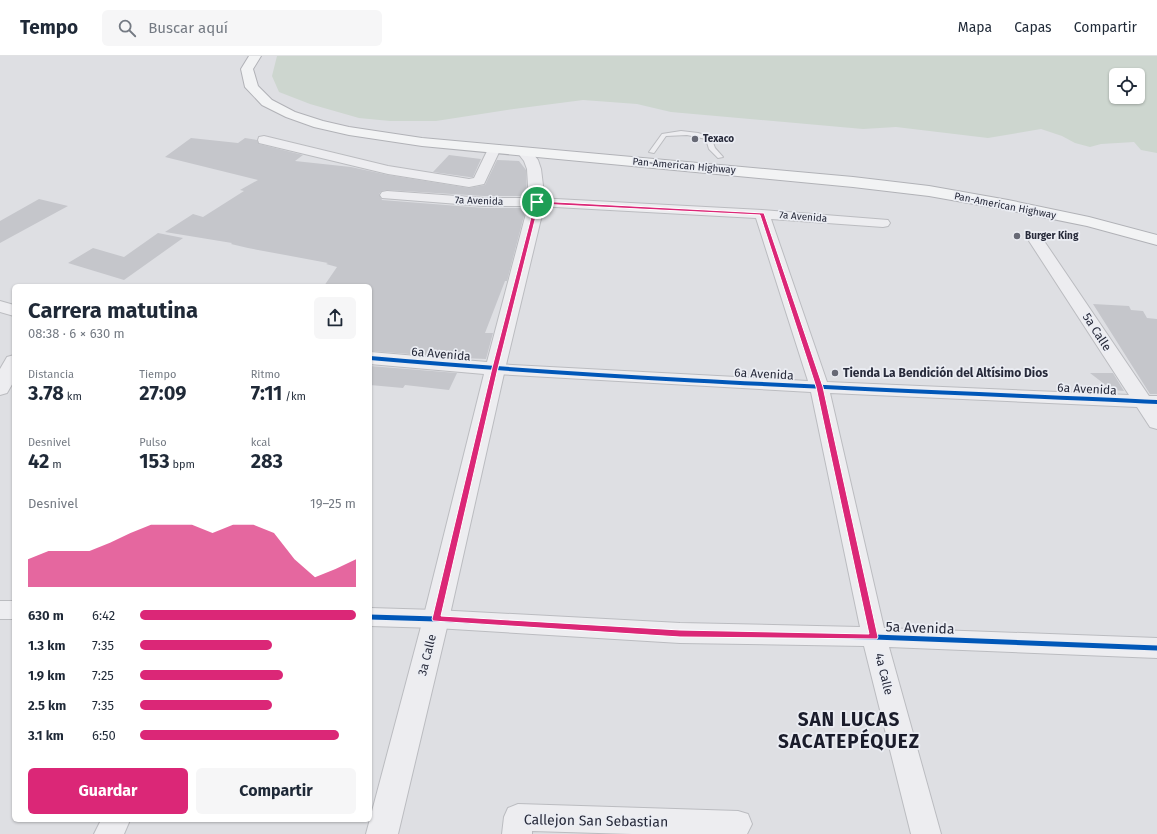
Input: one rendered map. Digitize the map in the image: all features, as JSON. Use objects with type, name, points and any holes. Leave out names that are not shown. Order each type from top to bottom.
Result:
[{"type":"highway","name":"Pan-American Highway","points":[[255,56],[247,68],[248,82],[259,96],[276,109],[309,122],[356,133],[422,142],[853,182],[929,191],[1008,205],[1089,222],[1157,240]]},
{"type":"highway","name":"Pan-American Highway","points":[[266,56],[263,58],[257,73],[261,88],[276,102],[302,114],[337,123],[465,137],[720,157],[931,181],[1011,194],[1094,212],[1157,228]]},
{"type":"street","points":[[264,140],[388,170],[469,183],[479,182],[495,148]]},
{"type":"street","name":"3a Calle","points":[[382,834],[436,619],[495,368],[537,202],[534,169],[531,160],[524,152]]},
{"type":"street","name":"7a Avenida","points":[[387,196],[484,202],[537,202],[762,214],[883,223]]},
{"type":"street","name":"4a Calle","points":[[762,214],[820,387],[874,637],[926,834]]},
{"type":"street","name":"5a Calle","points":[[1037,241],[1150,401],[1157,423]]},
{"type":"street","points":[[0,306],[12,310]]},
{"type":"street","name":"6a Avenida","points":[[372,358],[495,368],[820,387],[1150,401]]},
{"type":"street","points":[[0,389],[12,365]]},
{"type":"street","points":[[0,610],[12,610]]},
{"type":"street","name":"5a Avenida","points":[[372,617],[436,619],[680,633],[874,637],[1157,648]]},
{"type":"street","name":"Callejon San Sebastian","points":[[517,834],[518,817],[738,824]]},
{"type":"street","points":[[109,834],[115,822]]},
{"type":"lane","points":[[652,152],[664,134],[684,132],[701,134],[709,138],[712,149],[720,157]]},
{"type":"shaded area","points":[[277,56],[1157,56],[1157,153],[1141,150],[1134,142],[1101,144],[1090,147],[1075,143],[1062,136],[1041,129],[988,138],[896,127],[863,129],[671,112],[637,104],[583,100],[436,121],[390,121],[359,118],[310,104],[279,92],[272,76]]},
{"type":"building","points":[[191,138],[238,143],[245,138],[257,140],[259,144],[303,155],[295,161],[351,167],[388,175],[469,188],[485,185],[497,160],[519,161],[526,170],[527,196],[484,196],[387,190],[382,191],[379,194],[382,200],[484,208],[526,208],[507,281],[505,281],[485,333],[493,333],[486,359],[372,351],[372,284],[325,284],[337,267],[326,264],[328,263],[248,248],[231,244],[232,243],[165,232],[193,214],[203,217],[244,191],[240,190],[258,180],[165,157]]},
{"type":"building","points":[[449,155],[481,159],[473,177],[433,172]]},
{"type":"building","points":[[39,199],[68,206],[0,243],[0,221]]},
{"type":"building","points":[[158,233],[183,238],[124,280],[68,263],[93,248],[124,257]]},
{"type":"building","points":[[1093,304],[1129,306],[1131,310],[1143,311],[1147,318],[1157,319],[1157,394],[1150,394]]},
{"type":"building","points":[[372,366],[457,373],[449,390],[405,385],[403,388],[372,385]]},
{"type":"building","points":[[1090,373],[1113,373],[1124,391],[1112,390]]},
{"type":"cycle path","points":[[372,358],[495,369],[819,387],[1157,402]]},
{"type":"cycle path","points":[[372,617],[436,619],[680,633],[874,637],[1157,648]]},
{"type":"place","name":"Texaco","points":[[695,139]]},
{"type":"place","name":"Burger King","points":[[1017,236]]},
{"type":"place","name":"Tienda La Bendición del Altísimo Dios","points":[[835,373]]},
{"type":"district","name":"SAN LUCAS SACATEPÉQUEZ","points":[[849,730]]},
{"type":"route","points":[[537,202],[762,214],[820,387],[874,637],[680,633],[436,619],[495,368],[537,202]]}]
